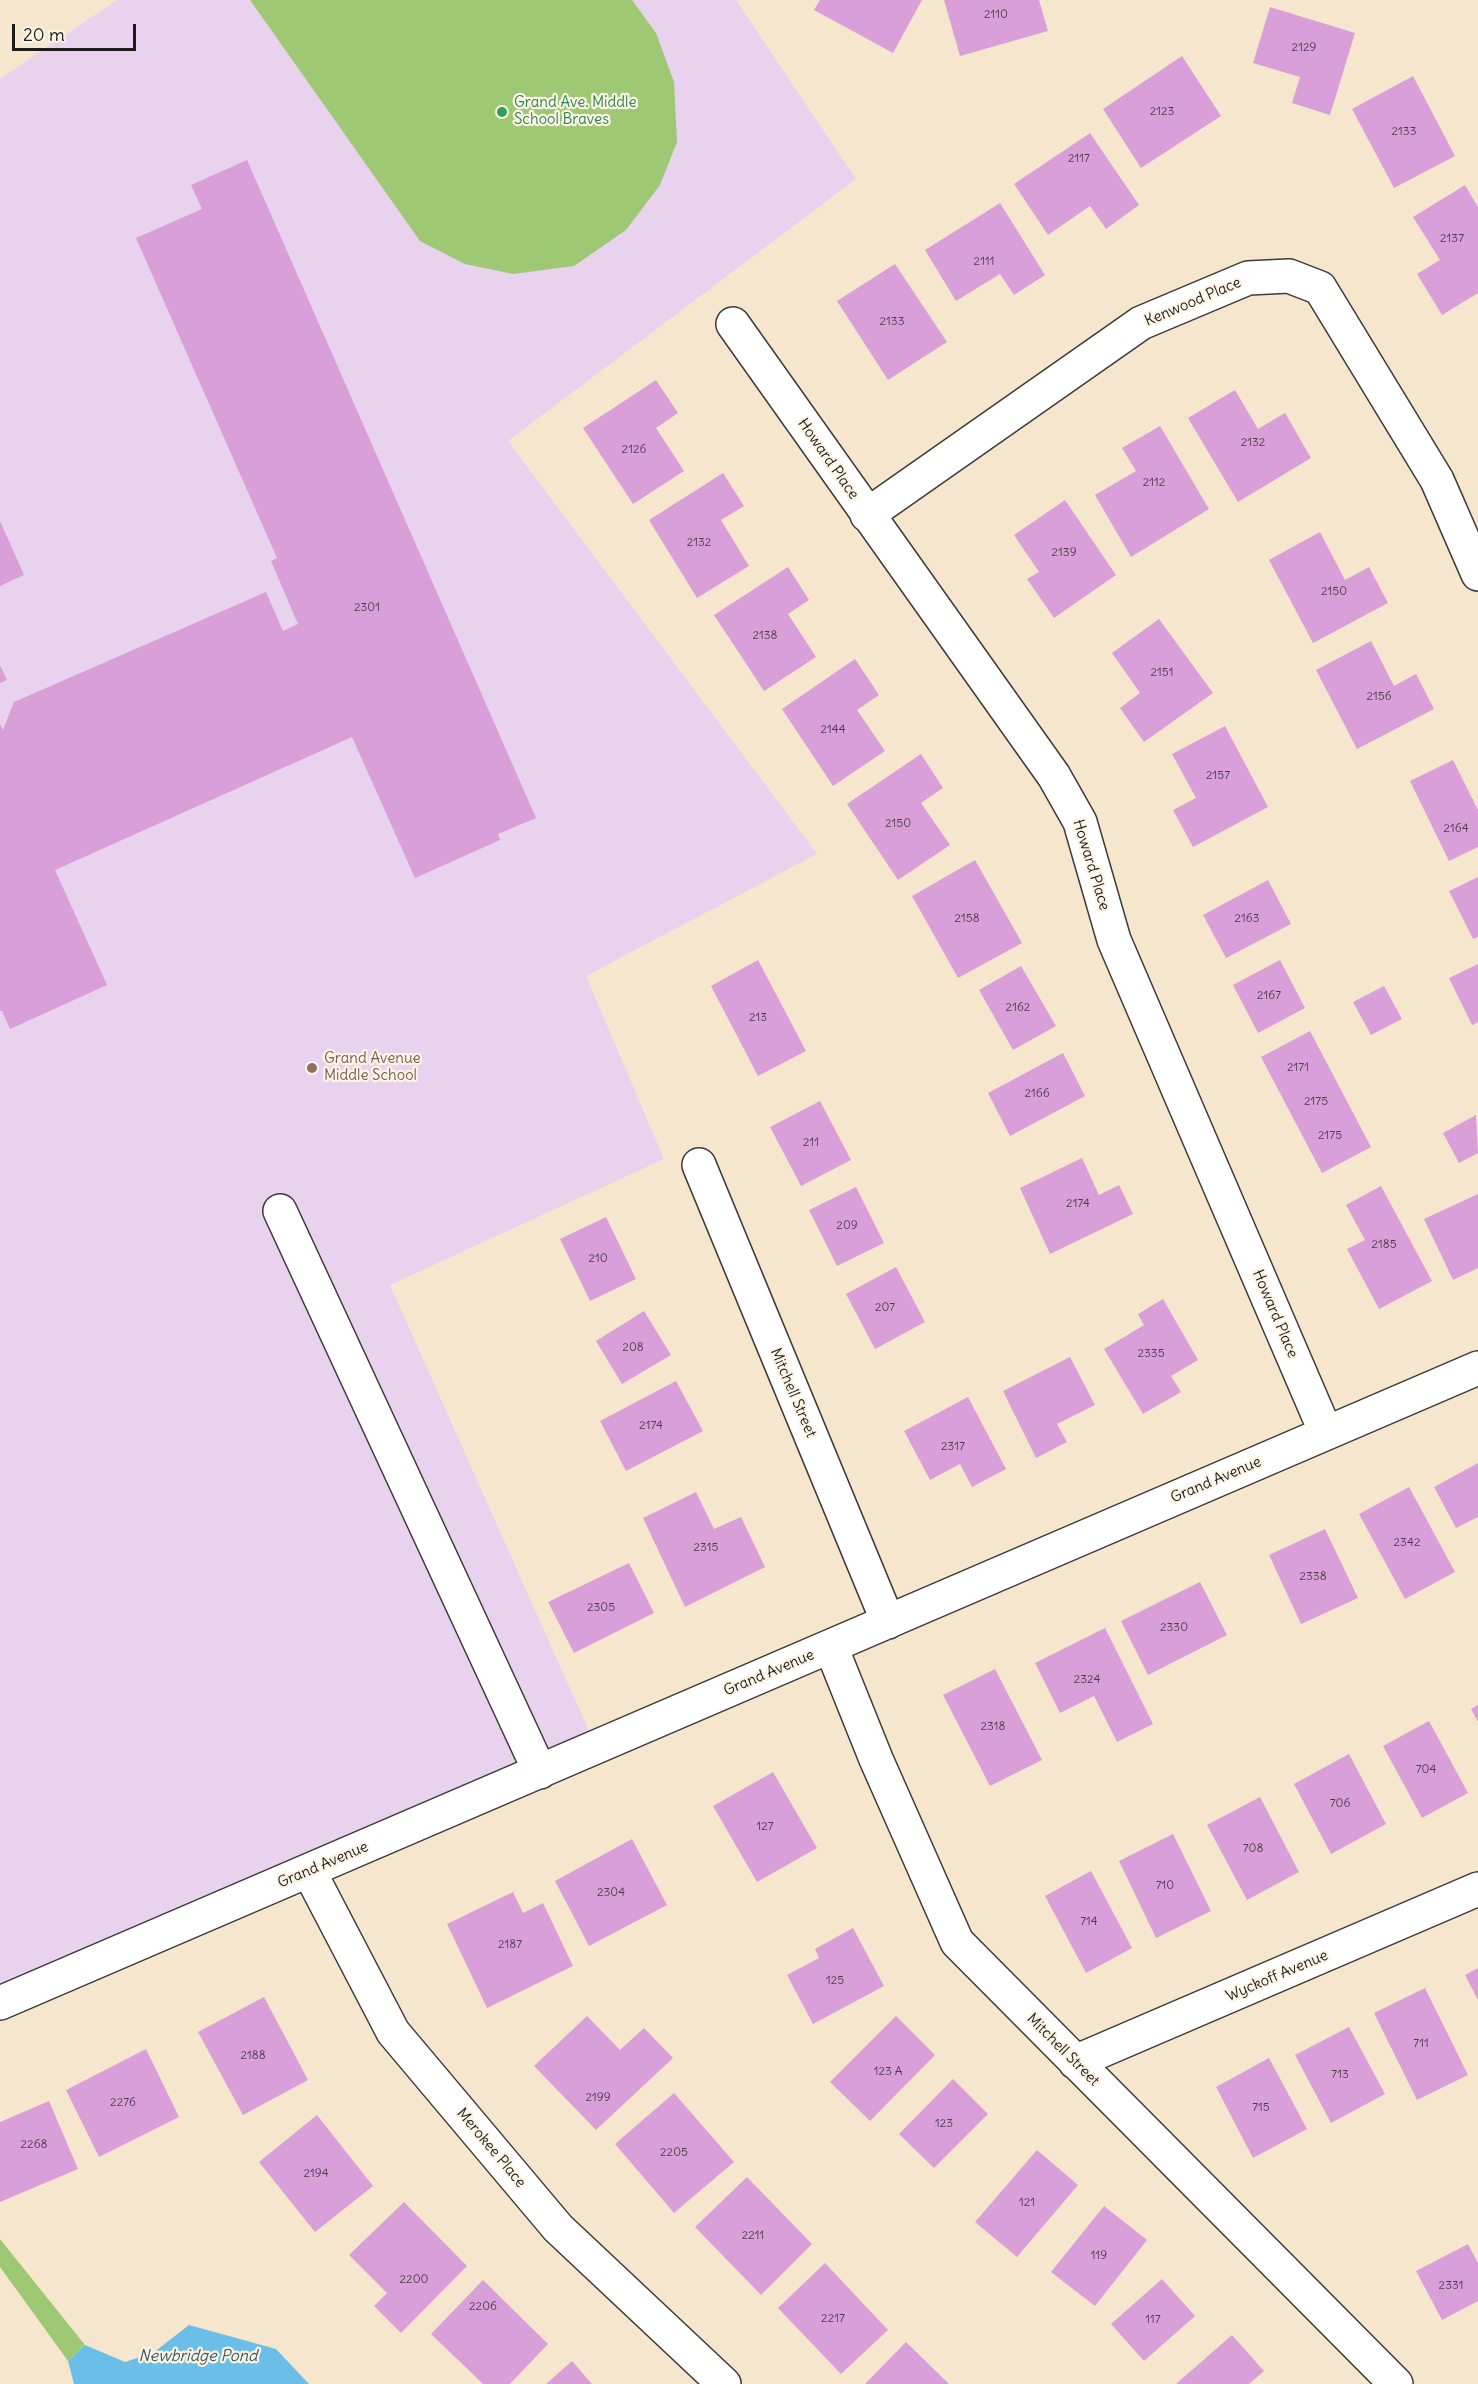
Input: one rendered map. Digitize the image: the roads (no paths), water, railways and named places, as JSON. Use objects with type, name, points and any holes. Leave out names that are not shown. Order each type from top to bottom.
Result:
[{"type":"street","name":"Kenwood Place","points":[[867,515],[1142,323],[1248,278],[1289,276],[1320,288],[1437,480],[1478,574]]},
{"type":"street","name":"Howard Place","points":[[733,324],[1054,776],[1080,822],[1114,940],[1326,1433]]},
{"type":"street","name":"Mitchell Street","points":[[699,1165],[888,1622]]},
{"type":"street","points":[[280,1211],[540,1772]]},
{"type":"street","name":"Grand Avenue","points":[[0,2003],[1478,1368]]},
{"type":"street","name":"Mitchell Street","points":[[831,1647],[876,1759],[957,1942],[1396,2384]]},
{"type":"street","name":"Merokee Place","points":[[309,1871],[393,2032],[558,2228],[724,2384]]},
{"type":"street","name":"Wyckoff Avenue","points":[[1075,2062],[1478,1889]]},
{"type":"water","name":"Newbridge Pond","points":[[189,2325],[276,2349],[309,2384],[74,2384],[68,2361],[85,2345],[125,2362],[153,2353]]},
{"type":"place","name":"Grand Ave. Middle School Braves","points":[[502,112]]},
{"type":"place","name":"Grand Avenue Middle School","points":[[312,1068]]}]
